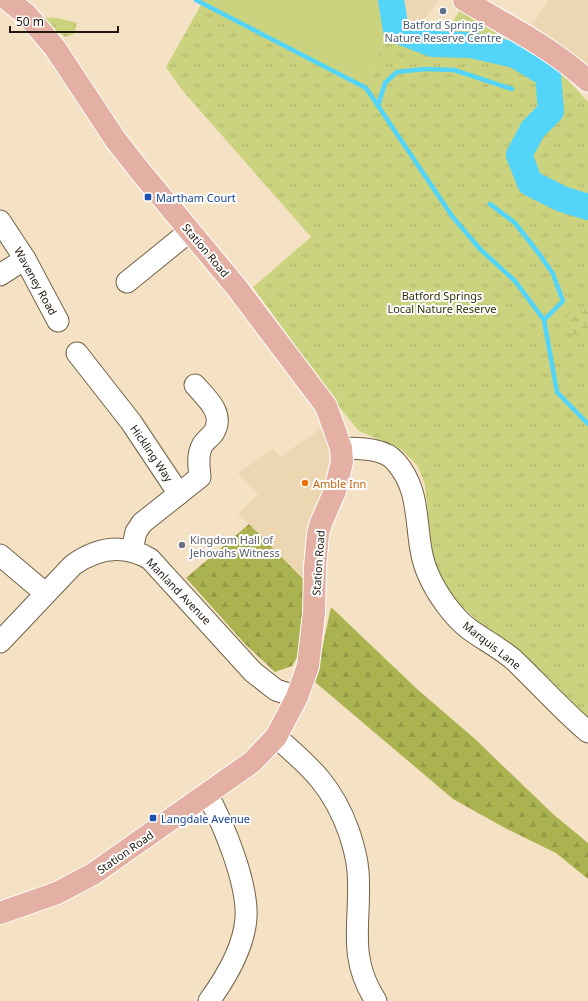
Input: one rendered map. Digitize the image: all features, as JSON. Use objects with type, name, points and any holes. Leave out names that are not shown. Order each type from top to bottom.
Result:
[{"type":"main road","name":"Station Road","points":[[0,913],[57,893],[93,874],[252,762],[276,737],[297,697],[308,666],[314,613],[315,567],[318,534],[340,474],[342,462],[340,448],[326,406],[237,288],[115,139],[55,48],[26,15],[8,0]]},
{"type":"main road","points":[[464,0],[560,59],[588,81]]},
{"type":"street","name":"Waveney Road","points":[[0,221],[25,259],[58,321]]},
{"type":"street","points":[[127,282],[190,230]]},
{"type":"street","points":[[0,275],[25,259]]},
{"type":"street","name":"Hickling Way","points":[[77,352],[131,422],[180,494],[142,523],[136,532],[132,550]]},
{"type":"street","points":[[180,494],[200,477],[199,457],[202,445],[214,433],[218,421],[214,407],[195,385]]},
{"type":"street","name":"Marquis Lane","points":[[340,448],[365,449],[381,453],[394,460],[407,476],[415,500],[421,554],[425,566],[429,576],[446,602],[468,628],[509,656],[588,732]]},
{"type":"street","name":"Manland Avenue","points":[[0,642],[73,565],[84,557],[106,550],[132,550],[150,559],[253,672],[276,690],[297,697]]},
{"type":"street","points":[[0,555],[46,593]]},
{"type":"street","points":[[276,737],[316,774],[330,791],[344,817],[358,870],[356,946],[360,965],[369,991],[376,1001]]},
{"type":"street","points":[[207,794],[221,821],[230,844],[242,885],[246,918],[238,948],[225,975],[209,1001]]},
{"type":"shaded area","points":[[398,0],[438,0],[413,35],[405,25]]},
{"type":"shaded area","points":[[549,0],[588,0],[588,64],[532,25]]},
{"type":"shaded area","points":[[324,426],[330,451],[325,484],[315,507],[307,543],[305,577],[302,578],[238,514],[258,494],[238,473],[273,449],[280,457]]},
{"type":"green space","points":[[196,0],[381,0],[390,22],[366,88]]},
{"type":"green space","name":"Batford Springs Local Nature Reserve","points":[[202,3],[366,88],[390,22],[435,50],[460,10],[566,78],[588,102],[588,718],[510,643],[479,622],[459,604],[438,573],[432,559],[425,484],[417,465],[401,449],[359,431],[340,408],[253,287],[311,237],[182,90],[166,67]]},
{"type":"green space","points":[[39,17],[58,18],[77,23],[74,34],[65,37]]},
{"type":"green space","points":[[588,306],[588,335],[569,334],[566,319],[570,309]]},
{"type":"green space","points":[[249,524],[302,578],[305,577],[311,600],[299,654],[292,666],[275,672],[246,645],[186,578]]},
{"type":"green space","points":[[331,607],[417,689],[475,739],[553,814],[588,843],[588,879],[556,853],[505,828],[453,799],[315,682]]},
{"type":"waterway","points":[[196,0],[366,88],[452,216],[480,249],[515,281],[544,320],[557,392],[588,424]]},
{"type":"waterway","points":[[391,0],[396,30],[433,44],[471,45],[515,55],[548,75],[551,111],[533,129],[519,155],[530,183],[562,199],[588,207]]},
{"type":"waterway","points":[[378,106],[385,83],[397,72],[425,69],[454,70],[512,89]]},
{"type":"waterway","points":[[490,204],[515,223],[553,274],[563,301],[544,320]]},
{"type":"place","name":"Batford Springs Nature Reserve Centre","points":[[443,11]]},
{"type":"place","name":"Martham Court","points":[[148,197]]},
{"type":"place","name":"Amble Inn","points":[[305,483]]},
{"type":"place","name":"Kingdom Hall of Jehovahs Witness","points":[[182,545]]},
{"type":"place","name":"Langdale Avenue","points":[[153,818]]}]
